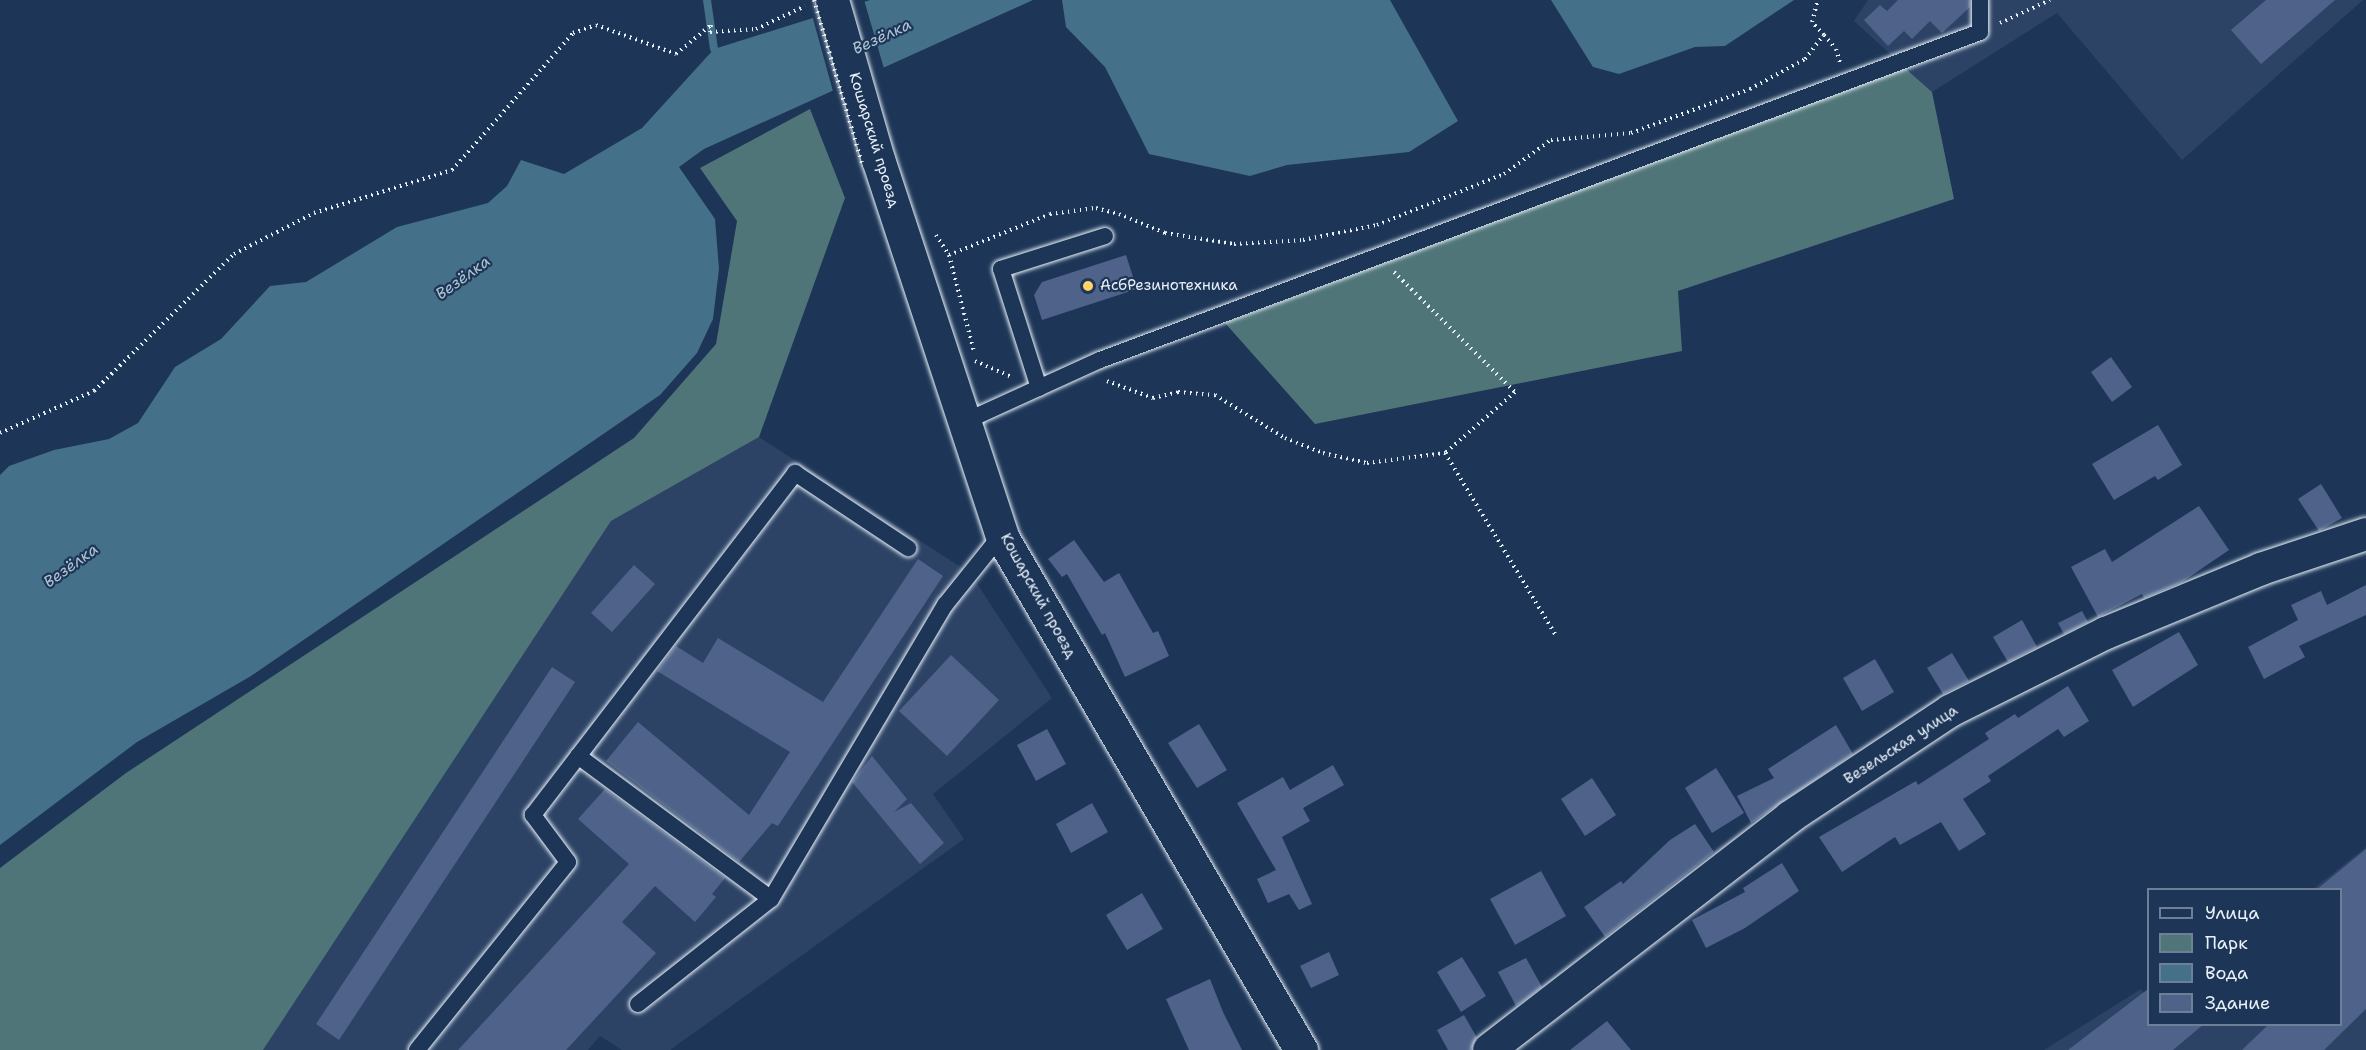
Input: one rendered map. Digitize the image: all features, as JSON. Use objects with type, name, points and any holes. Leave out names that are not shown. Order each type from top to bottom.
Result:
[{"type":"street","name":"Кошарский проезд","points":[[832,0],[870,161],[966,421],[1003,538],[1301,1050]]},
{"type":"street","name":"Везельская улица","points":[[1489,1050],[1790,817],[1950,711],[2106,633],[2261,569],[2366,534]]},
{"type":"lane","points":[[966,421],[1100,360],[1980,32],[1980,0]]},
{"type":"lane","points":[[1038,388],[1001,269],[1105,236]]},
{"type":"lane","points":[[417,1050],[567,862],[533,815],[795,473],[908,548]]},
{"type":"lane","points":[[638,1004],[771,900],[945,604],[993,545],[1003,538]]},
{"type":"lane","points":[[578,756],[771,900]]},
{"type":"path","points":[[0,433],[94,391],[234,255],[314,213],[452,170],[573,33],[596,25],[676,54],[711,25],[710,32],[756,29],[816,0],[870,161]]},
{"type":"path","points":[[1818,0],[1812,22],[1836,49],[1846,83]]},
{"type":"path","points":[[1980,32],[2050,0]]},
{"type":"path","points":[[975,341],[949,255],[1050,214],[1096,208],[1119,214],[1165,233],[1234,244],[1303,240],[1377,225],[1504,174],[1551,140],[1631,133],[1750,89],[1805,59],[1824,35]]},
{"type":"path","points":[[1100,360],[1108,381],[1153,398],[1178,392],[1215,395],[1285,438],[1323,453],[1367,463],[1445,453],[1515,392],[1378,257]]},
{"type":"path","points":[[974,361],[1038,388]]},
{"type":"path","points":[[1445,453],[1555,634]]},
{"type":"shaded area","points":[[1868,0],[2363,0],[2182,160],[2057,13],[1932,92],[1854,21]]},
{"type":"shaded area","points":[[759,437],[970,573],[1052,698],[933,794],[964,839],[670,1050],[622,1050],[600,1036],[588,1050],[263,1050],[611,521]]},
{"type":"shaded area","points":[[2366,847],[2366,1050],[2044,1050],[2141,989],[2147,997],[2147,1026],[2342,1026],[2342,888],[2314,888]]},
{"type":"green space","points":[[1905,68],[1932,92],[1954,199],[1678,291],[1682,351],[1315,424],[1225,323]]},
{"type":"green space","points":[[810,109],[845,198],[759,437],[611,521],[263,1050],[0,1050],[0,868],[126,773],[634,438],[716,344],[737,221],[700,168]]},
{"type":"water","name":"Везёлка","points":[[870,0],[1033,0],[704,149],[679,167],[715,219],[719,269],[713,319],[697,353],[660,395],[251,676],[137,742],[0,845],[0,475],[9,466],[54,450],[109,439],[138,423],[175,367],[221,339],[270,286],[306,282],[397,227],[488,203],[507,186],[521,160],[564,174],[642,128],[714,49]]},
{"type":"water","points":[[1062,0],[1390,0],[1458,121],[1409,152],[1287,165],[1250,176],[1149,154],[1105,67],[1066,27]]},
{"type":"water","points":[[1551,0],[1794,0],[1725,46],[1695,47],[1619,74],[1593,67]]},
{"type":"pier","points":[[864,0],[885,72],[834,95],[812,15]]},
{"type":"building","points":[[1898,0],[1970,0],[1970,7],[1942,33],[1930,21],[1912,39],[1904,31],[1888,46],[1864,20],[1880,5],[1887,11]]},
{"type":"building","points":[[2266,0],[2335,0],[2261,64],[2231,30]]},
{"type":"building","name":"АсбРезинотехника","points":[[1126,255],[1137,289],[1042,320],[1034,295],[1042,282]]},
{"type":"building","points":[[2111,357],[2132,387],[2112,402],[2091,372]]},
{"type":"building","points":[[2158,425],[2182,465],[2158,480],[2155,476],[2114,500],[2092,464]]},
{"type":"building","points":[[2321,484],[2342,518],[2319,531],[2298,499]]},
{"type":"building","points":[[2199,506],[2229,550],[2182,582],[2144,598],[2142,594],[2098,617],[2071,567],[2105,549],[2112,562]]},
{"type":"building","points":[[1074,540],[1104,582],[1119,573],[1153,633],[1158,631],[1169,656],[1125,677],[1105,633],[1102,635],[1067,574],[1062,577],[1048,559]]},
{"type":"building","points":[[918,559],[943,576],[778,826],[772,823],[739,862],[606,761],[638,722],[749,815],[790,752],[657,671],[676,646],[703,663],[718,638],[823,702]]},
{"type":"building","points":[[634,565],[655,584],[612,632],[591,613]]},
{"type":"building","points":[[2366,585],[2366,615],[2299,646],[2305,657],[2264,679],[2248,647],[2298,620],[2291,605],[2321,591],[2327,605]]},
{"type":"building","points":[[2082,611],[2088,622],[2064,634],[2058,623]]},
{"type":"building","points":[[2022,620],[2037,647],[2008,662],[1993,637]]},
{"type":"building","points":[[2179,632],[2198,665],[2133,707],[2112,670]]},
{"type":"building","points":[[1952,653],[1969,681],[1943,694],[1927,668]]},
{"type":"building","points":[[951,655],[999,700],[947,756],[899,711]]},
{"type":"building","points":[[1875,659],[1894,692],[1862,711],[1843,678]]},
{"type":"building","points":[[552,667],[575,682],[339,1040],[316,1024]]},
{"type":"building","points":[[2068,686],[2089,721],[2064,737],[2058,729],[1988,776],[1991,781],[1963,799],[1986,834],[1959,851],[1941,822],[1900,845],[1895,837],[1842,872],[1819,837],[1916,781],[1918,785],[1989,739],[1985,733],[2015,714],[2018,718]]},
{"type":"building","points":[[1199,724],[1227,770],[1197,788],[1168,743]]},
{"type":"building","points":[[1836,725],[1853,754],[1751,823],[1737,796],[1774,778],[1768,769]]},
{"type":"building","points":[[1047,729],[1066,764],[1036,781],[1017,745]]},
{"type":"building","points":[[872,756],[907,799],[894,812],[911,803],[944,843],[920,864],[852,782]]},
{"type":"building","points":[[1333,765],[1344,785],[1303,808],[1310,821],[1282,837],[1312,904],[1299,910],[1289,894],[1268,903],[1257,879],[1276,870],[1237,803],[1283,777],[1290,790]]},
{"type":"building","points":[[1716,768],[1744,813],[1712,833],[1685,788]]},
{"type":"building","points":[[1592,778],[1616,815],[1585,836],[1561,799]]},
{"type":"building","points":[[605,789],[725,878],[712,894],[716,897],[695,922],[655,886],[622,922],[656,953],[566,1050],[458,1050],[629,864],[578,819]]},
{"type":"building","points":[[1092,803],[1108,832],[1071,853],[1056,824]]},
{"type":"building","points":[[1695,824],[1714,852],[1605,937],[1584,907],[1621,881],[1623,884],[1670,840]]},
{"type":"building","points":[[2366,849],[2366,1009],[2324,1050],[2242,1050],[2267,1026],[2342,1026],[2342,888],[2318,888]]},
{"type":"building","points":[[1782,863],[1799,891],[1745,928],[1706,948],[1692,920],[1745,892],[1743,888]]},
{"type":"building","points":[[1541,871],[1566,916],[1515,945],[1490,899]]},
{"type":"building","points":[[1142,893],[1163,929],[1127,950],[1106,915]]},
{"type":"building","points":[[1329,952],[1339,975],[1311,988],[1300,966]]},
{"type":"building","points":[[1462,957],[1486,996],[1461,1012],[1437,972]]},
{"type":"building","points":[[1526,958],[1542,987],[1516,1006],[1498,972]]},
{"type":"building","points":[[1210,979],[1242,1050],[1189,1050],[1166,999]]},
{"type":"building","points":[[2147,990],[2147,1026],[2202,1026],[2173,1050],[2068,1050]]},
{"type":"building","points":[[1464,1015],[1477,1038],[1471,1050],[1448,1050],[1437,1030]]},
{"type":"building","points":[[1607,1021],[1631,1050],[1570,1050]]},
{"type":"waterway","points":[[707,0],[714,49]]},
{"type":"place","name":"АсбРезинотехника","points":[[1088,286]]}]
